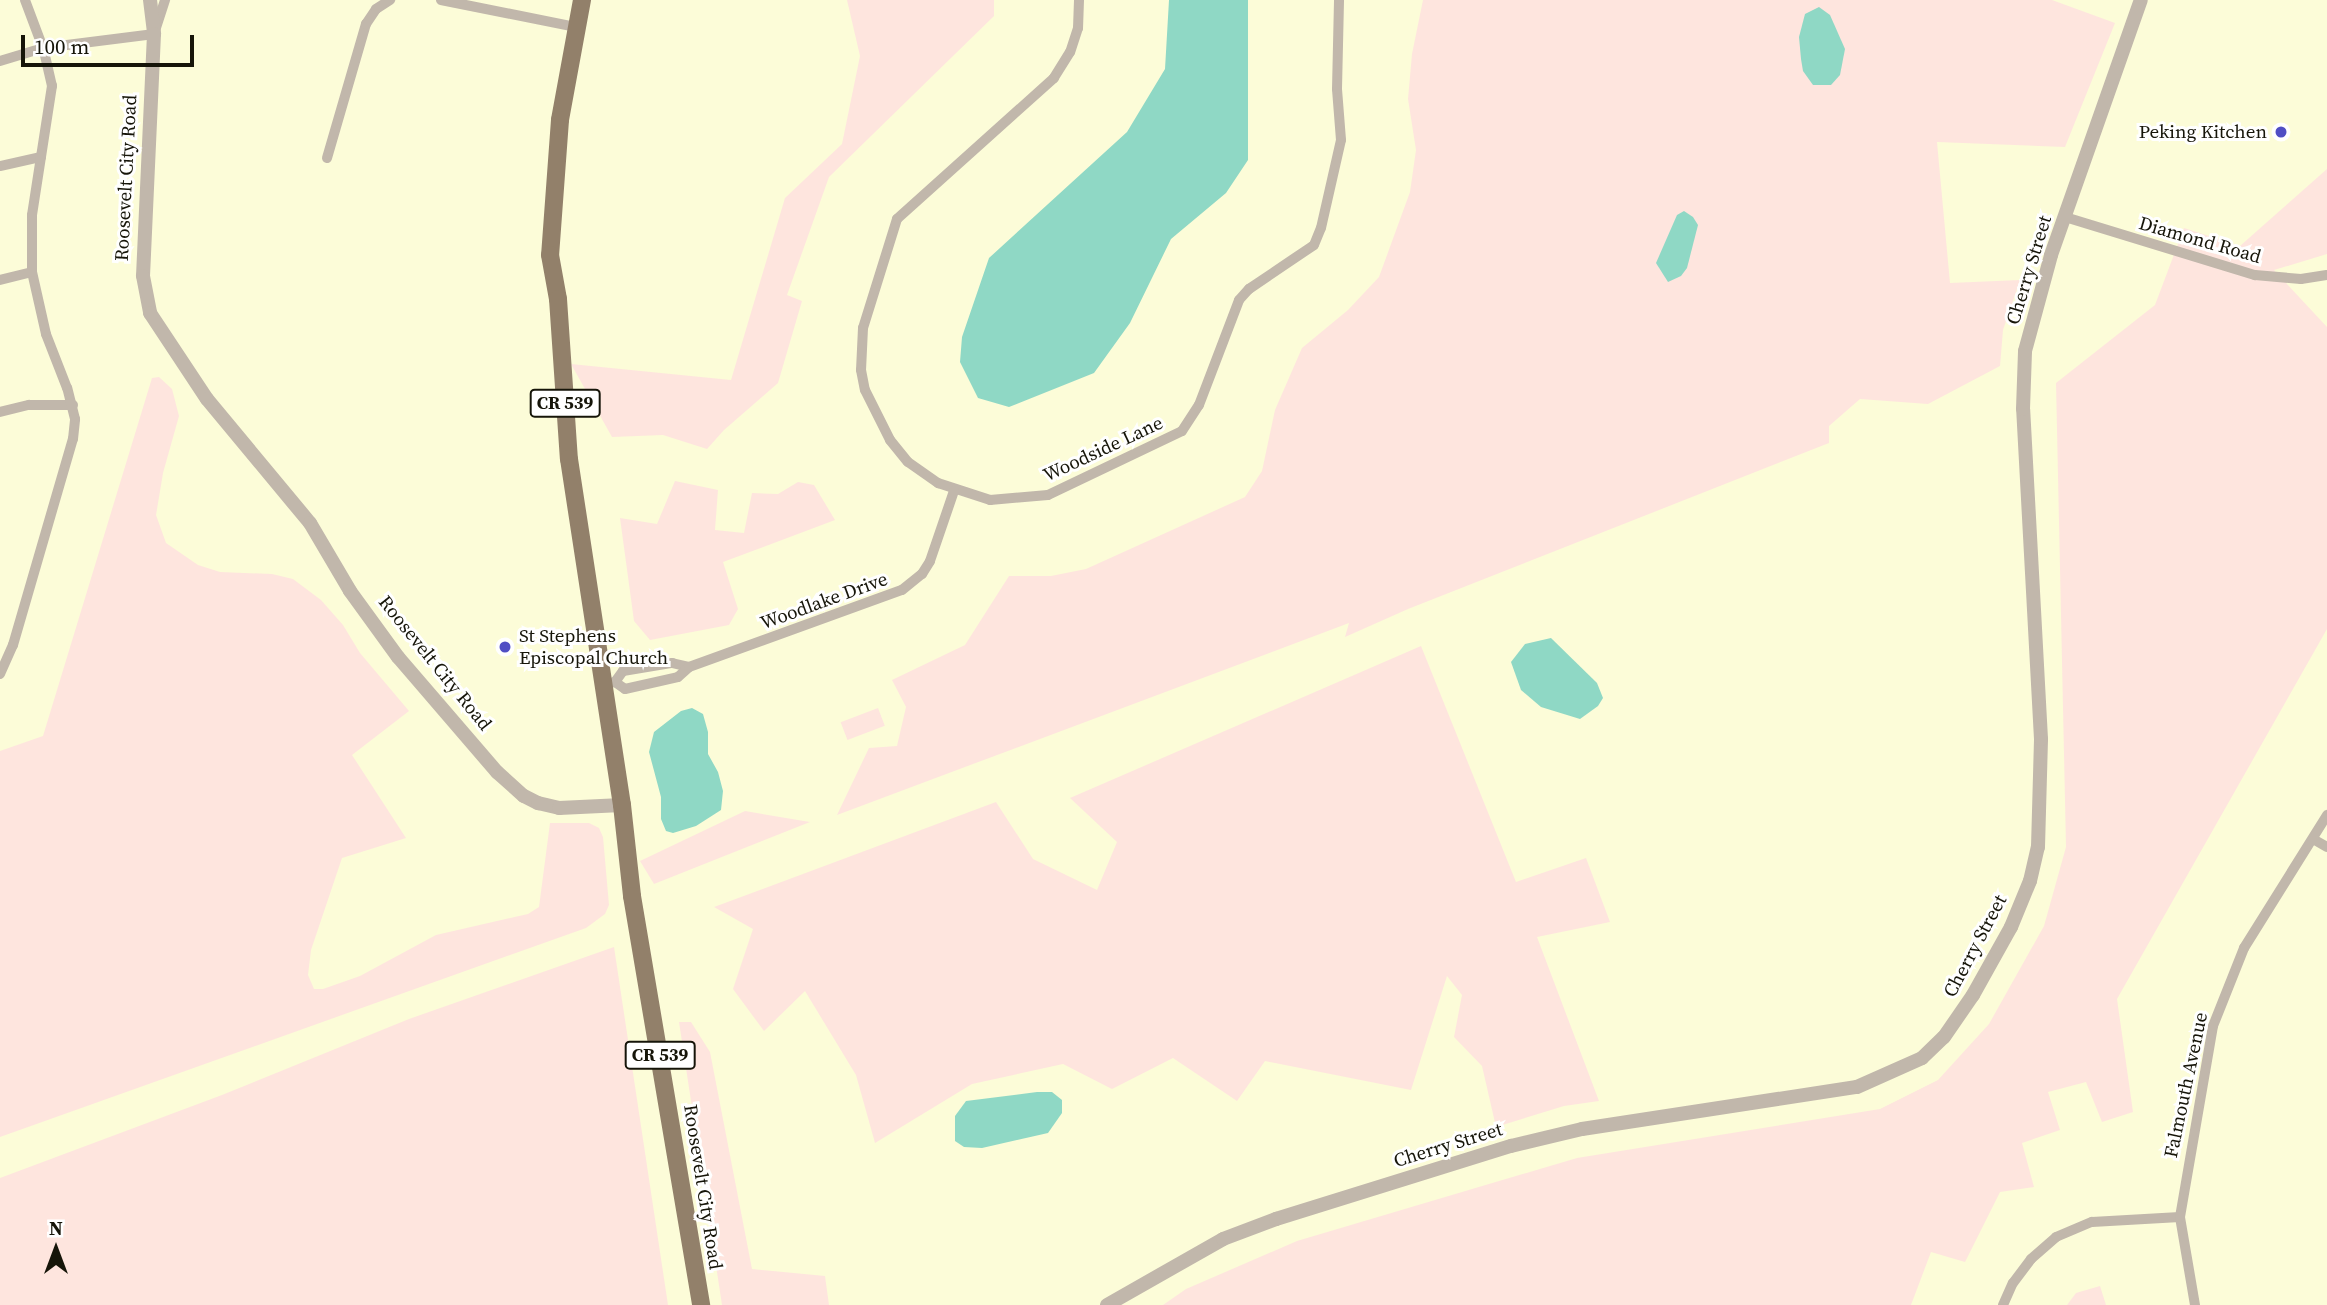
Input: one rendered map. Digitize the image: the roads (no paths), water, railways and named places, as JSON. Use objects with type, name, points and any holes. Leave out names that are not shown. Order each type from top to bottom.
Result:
[{"type":"main road","name":"CR 539","points":[[582,0],[557,146],[551,255],[558,299],[569,459],[609,683],[622,805]]},
{"type":"main road","name":"Roosevelt City Road","points":[[622,805],[632,896],[701,1305]]},
{"type":"street","points":[[0,674],[13,645],[73,439],[75,419],[46,334],[32,272],[32,215],[51,86],[43,48],[25,0]]},
{"type":"street","name":"Roosevelt City Road","points":[[150,0],[153,34],[143,276],[147,307],[160,330],[207,399],[310,523],[350,591],[398,657],[498,772],[524,796],[538,803],[573,808],[622,805]]},
{"type":"street","points":[[0,61],[43,48],[153,34],[166,0]]},
{"type":"street","points":[[327,158],[366,24],[376,9],[390,0]]},
{"type":"street","points":[[441,0],[576,27]]},
{"type":"street","name":"Woodside Lane","points":[[1079,0],[1078,28],[1070,52],[1054,78],[897,219],[865,320],[862,370],[865,390],[878,421],[908,462],[925,476],[954,491],[990,500],[1048,495],[1182,431],[1199,405],[1239,300],[1249,289],[1314,245],[1321,229],[1341,140],[1337,89],[1339,0]]},
{"type":"street","name":"Cherry Street","points":[[1107,1305],[1223,1239],[1276,1219],[1511,1146],[1583,1129],[1857,1087],[1922,1058],[1944,1037],[1973,995],[2011,927],[2030,881],[2038,847],[2041,739],[2024,378],[2025,351],[2033,312],[2141,0]]},
{"type":"street","points":[[0,166],[41,156]]},
{"type":"street","name":"Diamond Road","points":[[2065,217],[2255,275],[2301,279],[2327,275]]},
{"type":"street","points":[[0,280],[32,272]]},
{"type":"street","points":[[0,411],[29,405],[72,405]]},
{"type":"street","name":"Woodlake Drive","points":[[689,667],[672,663],[623,671],[609,683],[625,689],[678,677],[689,667],[902,590],[922,574],[930,561],[954,491]]},
{"type":"street","name":"Falmouth Avenue","points":[[2195,1305],[2180,1217],[2197,1102],[2217,1016],[2244,948],[2327,815]]},
{"type":"street","points":[[2313,839],[2327,848]]},
{"type":"street","points":[[2003,1305],[2013,1283],[2031,1259],[2056,1237],[2092,1222],[2180,1217]]},
{"type":"water","points":[[1169,0],[1248,0],[1248,160],[1226,193],[1171,239],[1130,323],[1094,373],[1009,407],[978,398],[960,362],[962,337],[989,258],[1127,132],[1165,69]]},
{"type":"water","points":[[1819,7],[1830,15],[1845,49],[1840,75],[1831,85],[1813,85],[1803,71],[1801,59],[1799,37],[1805,14]]},
{"type":"water","points":[[1684,211],[1693,217],[1698,225],[1687,268],[1681,276],[1668,282],[1656,263],[1677,215]]},
{"type":"water","points":[[1551,638],[1597,683],[1603,698],[1598,706],[1580,719],[1541,707],[1521,690],[1511,662],[1525,644]]},
{"type":"water","points":[[692,708],[703,714],[708,732],[708,754],[718,772],[723,791],[721,810],[696,826],[673,833],[666,831],[661,819],[661,797],[649,752],[654,732],[681,711]]},
{"type":"water","points":[[1052,1092],[1062,1100],[1062,1113],[1048,1133],[982,1148],[964,1147],[955,1141],[955,1116],[966,1101]]},
{"type":"place","name":"Peking Kitchen","points":[[2281,132]]},
{"type":"place","name":"St Stephens Episcopal Church","points":[[505,647]]}]
